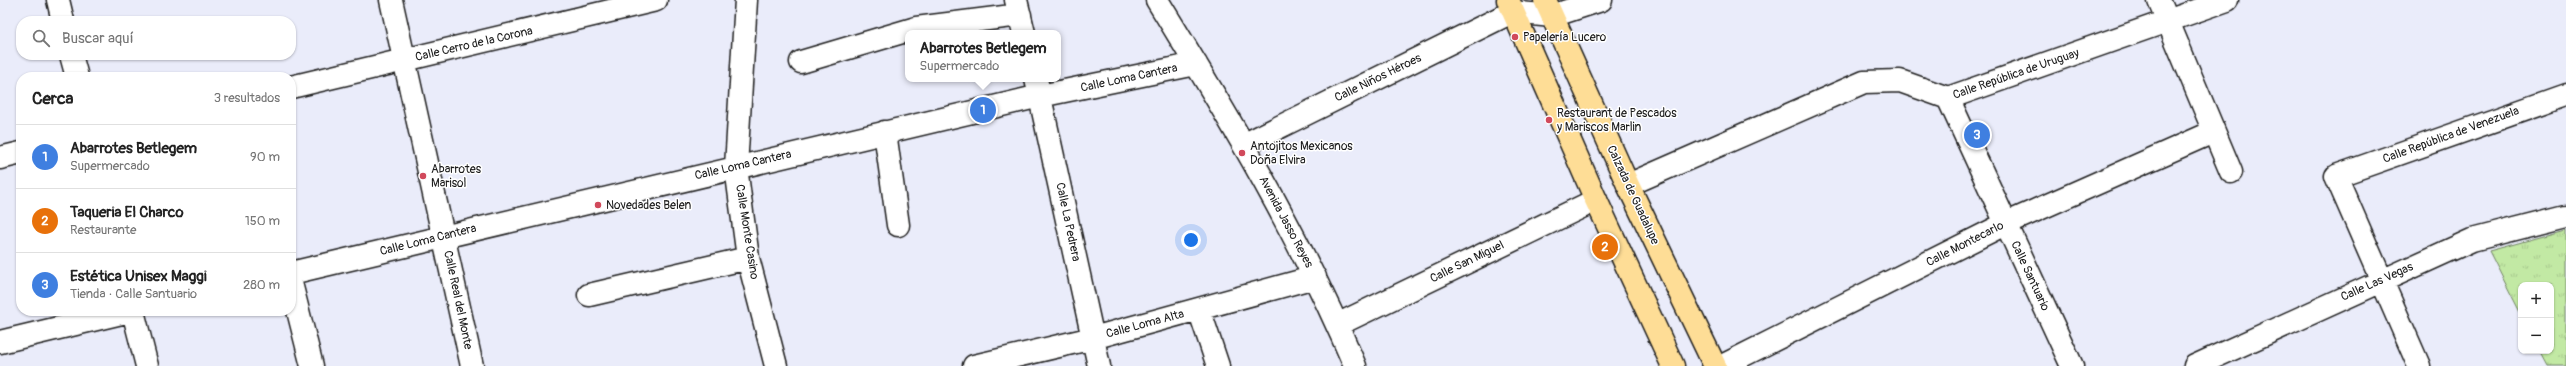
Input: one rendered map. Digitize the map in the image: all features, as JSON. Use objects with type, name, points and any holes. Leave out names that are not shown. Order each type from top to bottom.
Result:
[{"type":"main road","points":[[1510,6],[1596,200],[1673,366]]},
{"type":"main road","name":"Calzada de Guadalupe","points":[[1548,8],[1628,185],[1715,366]]},
{"type":"street","points":[[58,0],[62,16]]},
{"type":"street","name":"Calle Real del Monte","points":[[392,0],[472,366]]},
{"type":"street","name":"Calle Cerro de la Corona","points":[[296,87],[656,0]]},
{"type":"street","name":"Calle Monte Casino","points":[[746,0],[736,167],[748,258],[776,366]]},
{"type":"street","name":"Avenida Jasso Reyes","points":[[1158,0],[1245,144],[1315,277],[1338,325],[1355,366]]},
{"type":"street","points":[[1510,6],[1548,8],[1601,0]]},
{"type":"street","points":[[2159,0],[2231,172]]},
{"type":"street","name":"Calle República de Uruguay","points":[[1628,185],[1864,82],[1900,81],[1948,98],[2227,0]]},
{"type":"street","name":"Calle Niños Héroes","points":[[1245,144],[1510,6]]},
{"type":"street","points":[[909,30],[1020,16]]},
{"type":"street","points":[[801,62],[905,31]]},
{"type":"street","points":[[72,60],[76,72]]},
{"type":"street","name":"Calle Loma Cantera","points":[[296,272],[885,132],[1038,88],[1196,64]]},
{"type":"street","name":"Calle La Pedrera","points":[[1038,88],[1099,366]]},
{"type":"street","name":"Calle República de Venezuela","points":[[2381,280],[2336,176],[2566,95]]},
{"type":"street","name":"Calle Santuario","points":[[1948,98],[2072,366]]},
{"type":"street","points":[[885,132],[898,225]]},
{"type":"street","name":"Calle Montecarlo","points":[[1722,366],[2005,224],[2213,132]]},
{"type":"street","points":[[0,158],[16,153]]},
{"type":"street","name":"Calle San Miguel","points":[[1338,325],[1596,200]]},
{"type":"street","name":"Calle Las Vegas","points":[[2195,366],[2381,280],[2472,240],[2566,216]]},
{"type":"street","points":[[589,294],[748,258]]},
{"type":"street","name":"Calle Loma Alta","points":[[974,366],[1093,338],[1315,277]]},
{"type":"street","points":[[2381,280],[2419,366]]},
{"type":"street","points":[[296,303],[312,366]]},
{"type":"street","points":[[1199,309],[1218,366]]},
{"type":"street","points":[[0,342],[111,316]]},
{"type":"street","points":[[133,316],[147,366]]},
{"type":"green space","points":[[2566,230],[2566,366],[2548,366],[2542,354],[2554,354],[2554,282],[2518,282],[2518,308],[2489,251]]},
{"type":"place","name":"Papelería Lucero","points":[[1515,37]]},
{"type":"place","name":"Abarrotes Betlegem","points":[[983,110]]},
{"type":"place","name":"Restaurant de Pescados y Mariscos Marlin","points":[[1549,120]]},
{"type":"place","name":"Estética Unisex Maggi","points":[[1977,135]]},
{"type":"place","name":"Antojitos Mexicanos Doña Elvira","points":[[1242,153]]},
{"type":"place","name":"Abarrotes Marisol","points":[[423,176]]},
{"type":"place","name":"Novedades Belen","points":[[598,205]]},
{"type":"place","name":"Taqueria El Charco","points":[[1605,247]]}]
